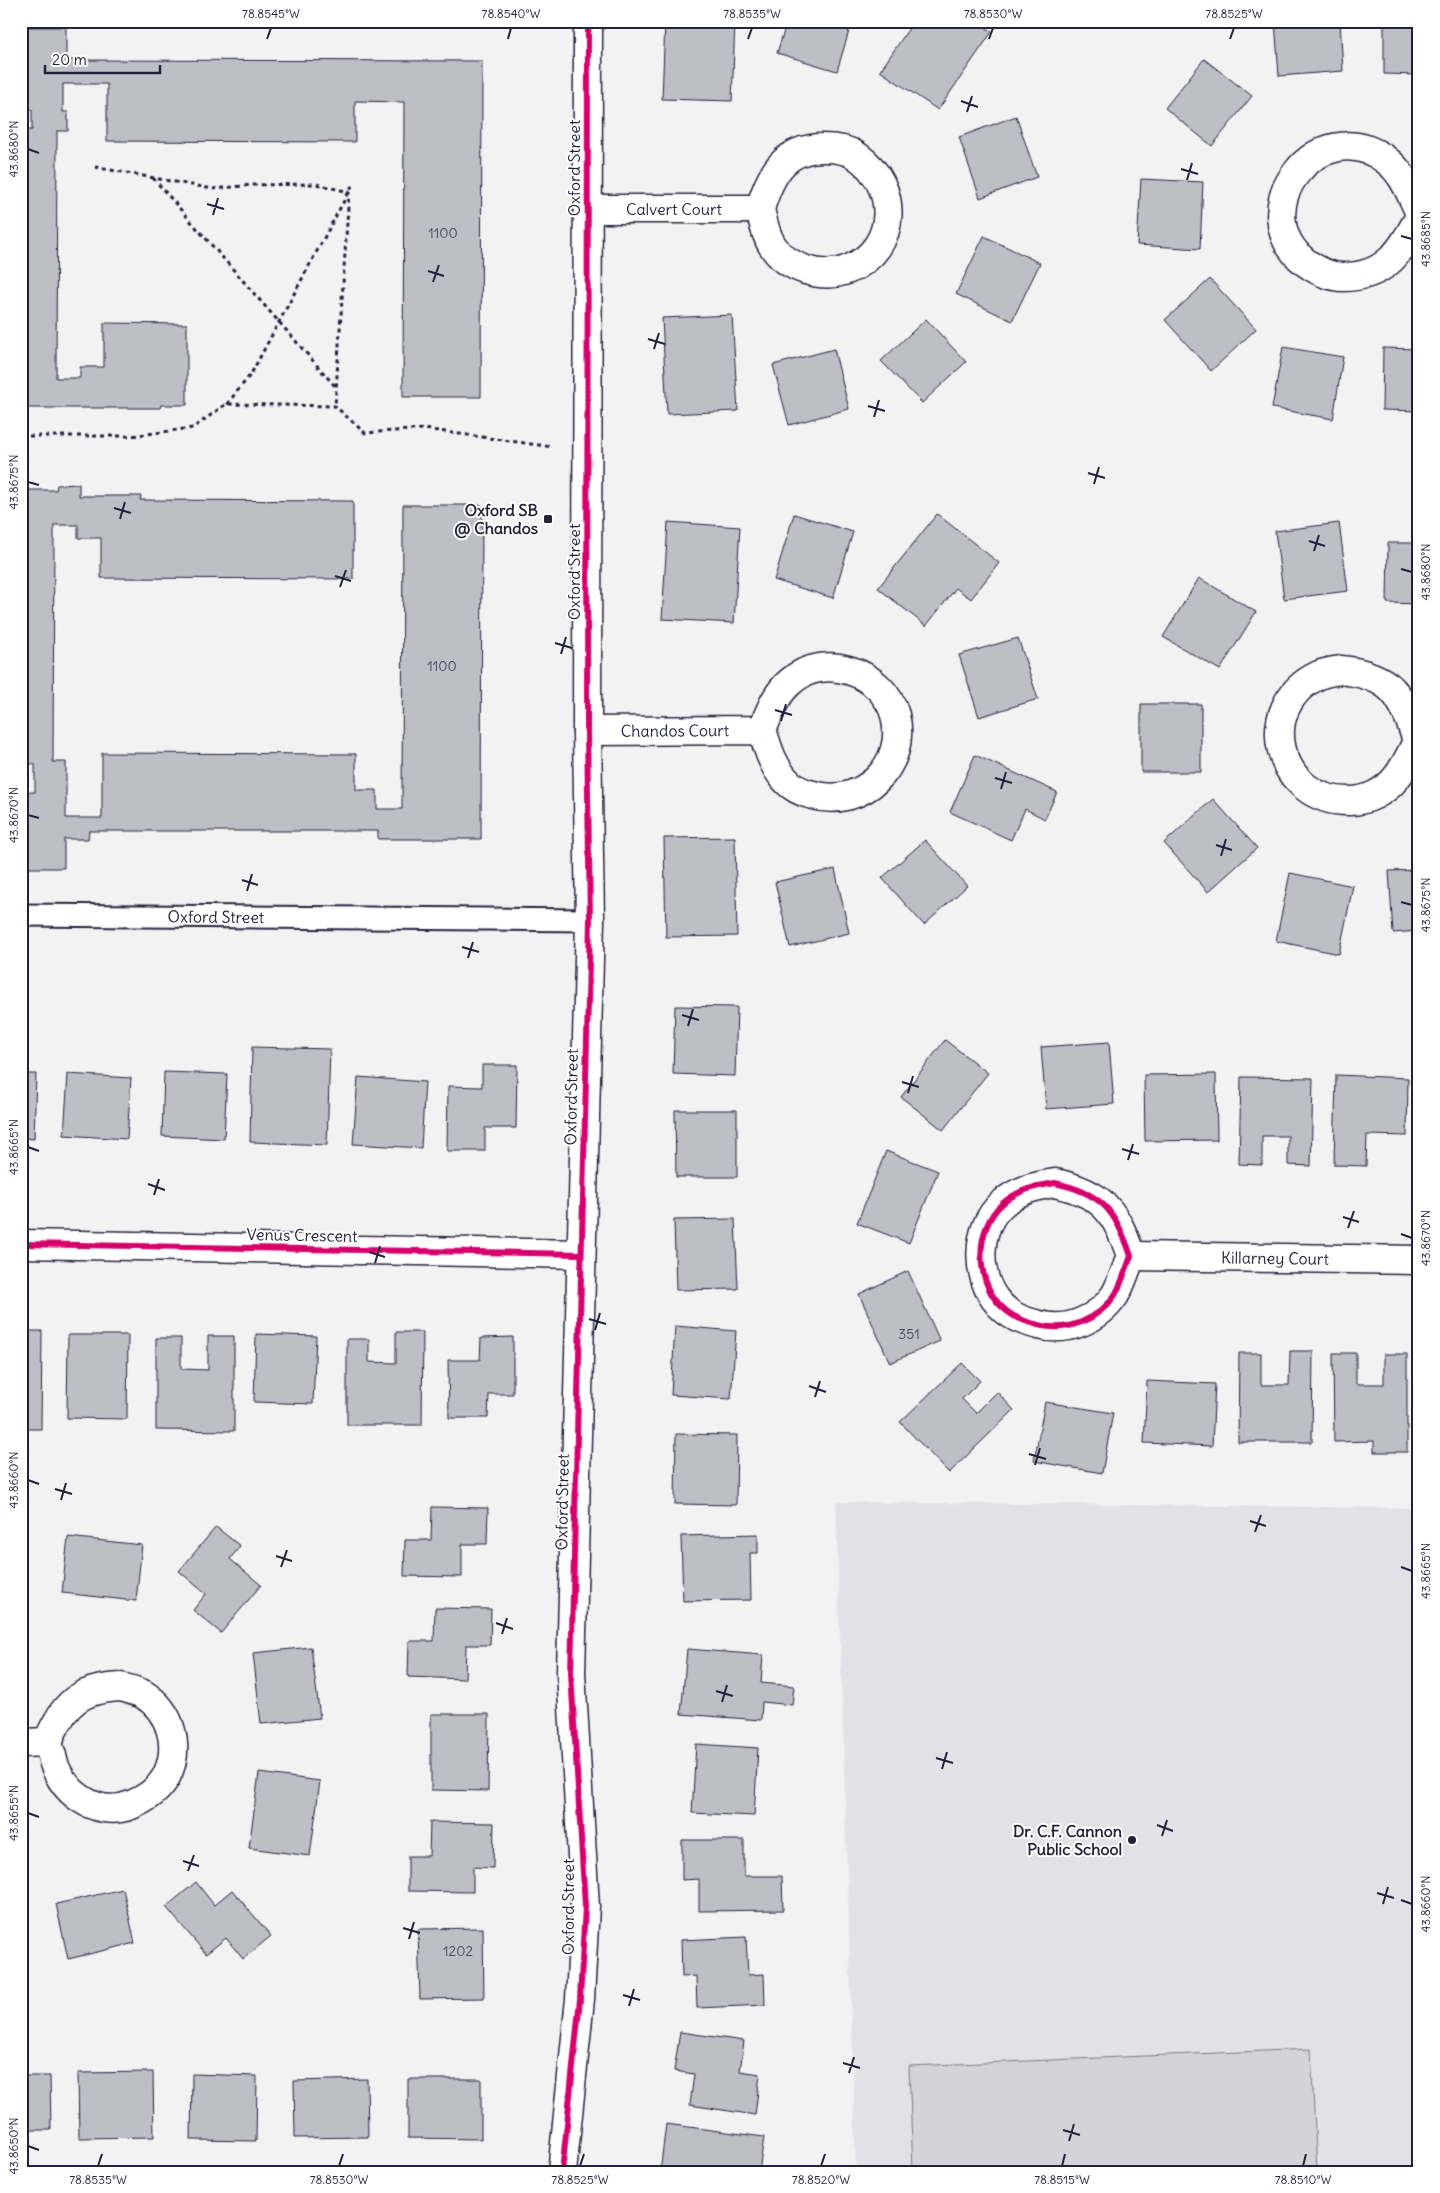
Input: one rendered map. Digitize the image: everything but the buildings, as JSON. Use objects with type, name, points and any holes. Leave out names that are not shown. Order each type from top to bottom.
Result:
[{"type":"street","name":"Oxford Street","points":[[562,2172],[580,1999],[585,1906],[571,1673],[590,920],[587,731],[589,452],[588,21]]},
{"type":"street","points":[[1419,211],[1401,176],[1387,160],[1369,150],[1348,146],[1328,150],[1309,159],[1294,173],[1284,194],[1281,215],[1286,237],[1298,256],[1315,270],[1336,277],[1358,277],[1380,269],[1397,255],[1419,218]]},
{"type":"street","points":[[816,148],[836,148],[855,154],[876,173],[883,184],[888,204],[887,224],[882,237],[866,259],[849,270],[827,274],[806,270],[787,260],[772,245],[763,225],[760,209],[768,183],[780,166],[796,154],[816,148]]},
{"type":"street","name":"Calvert Court","points":[[588,209],[760,209]]},
{"type":"street","points":[[831,667],[852,670],[871,680],[888,701],[894,714],[898,734],[894,755],[884,774],[868,788],[848,797],[826,799],[803,793],[785,780],[772,761],[762,730],[776,696],[792,680],[810,670],[831,667]]},
{"type":"street","points":[[1341,670],[1363,672],[1384,681],[1400,698],[1410,717],[1418,741],[1395,780],[1379,793],[1359,801],[1337,802],[1317,795],[1299,783],[1286,766],[1280,745],[1280,724],[1287,704],[1296,693],[1319,675],[1341,670]]},
{"type":"street","name":"Chandos Court","points":[[587,731],[762,730]]},
{"type":"street","points":[[1055,1183],[1079,1188],[1099,1200],[1116,1219],[1131,1256],[1114,1295],[1097,1314],[1076,1325],[1051,1328],[1018,1320],[999,1304],[984,1280],[980,1255],[987,1224],[1002,1204],[1029,1188],[1055,1183]]},
{"type":"street","name":"Venus Crescent","points":[[21,1244],[581,1254]]},
{"type":"street","name":"Killarney Court","points":[[1131,1256],[1419,1260]]},
{"type":"street","points":[[121,1687],[142,1694],[158,1707],[170,1725],[174,1745],[171,1766],[161,1785],[146,1799],[126,1807],[107,1809],[89,1804],[73,1794],[60,1780],[53,1763],[49,1742],[65,1709],[80,1696],[100,1688],[121,1687]]},
{"type":"street","points":[[21,1743],[49,1742]]},
{"type":"lane","name":"Oxford Street","points":[[21,915],[590,920]]},
{"type":"path","points":[[94,167],[213,189],[252,185],[316,184],[349,192]]},
{"type":"path","points":[[153,178],[336,387]]},
{"type":"path","points":[[21,436],[131,436],[193,428],[226,404],[251,374],[353,184]]},
{"type":"path","points":[[335,406],[349,192]]},
{"type":"path","points":[[226,404],[335,406],[365,433],[424,428],[589,452]]},
{"type":"shaded area","name":"Dr. C.F. Cannon Public School","points":[[836,1502],[1419,1508],[1419,2172],[856,2172]]},
{"type":"shaded area","points":[[1311,2049],[1317,2172],[913,2172],[909,2066]]},
{"type":"cycle path","points":[[562,2172],[580,1999],[585,1906],[571,1673],[590,920],[587,731],[588,21]]},
{"type":"cycle path","points":[[1055,1183],[1085,1192],[1105,1206],[1119,1227],[1131,1256],[1122,1281],[1108,1304],[1082,1322],[1060,1327],[1039,1325],[1017,1318],[999,1304],[991,1293],[986,1281],[981,1253],[987,1226],[993,1214],[1002,1204],[1020,1192],[1055,1183]]},
{"type":"cycle path","points":[[21,1244],[581,1254]]},
{"type":"place","name":"Oxford SB @ Chandos","points":[[548,519]]},
{"type":"place","name":"Dr. C.F. Cannon Public School","points":[[1132,1840]]}]
